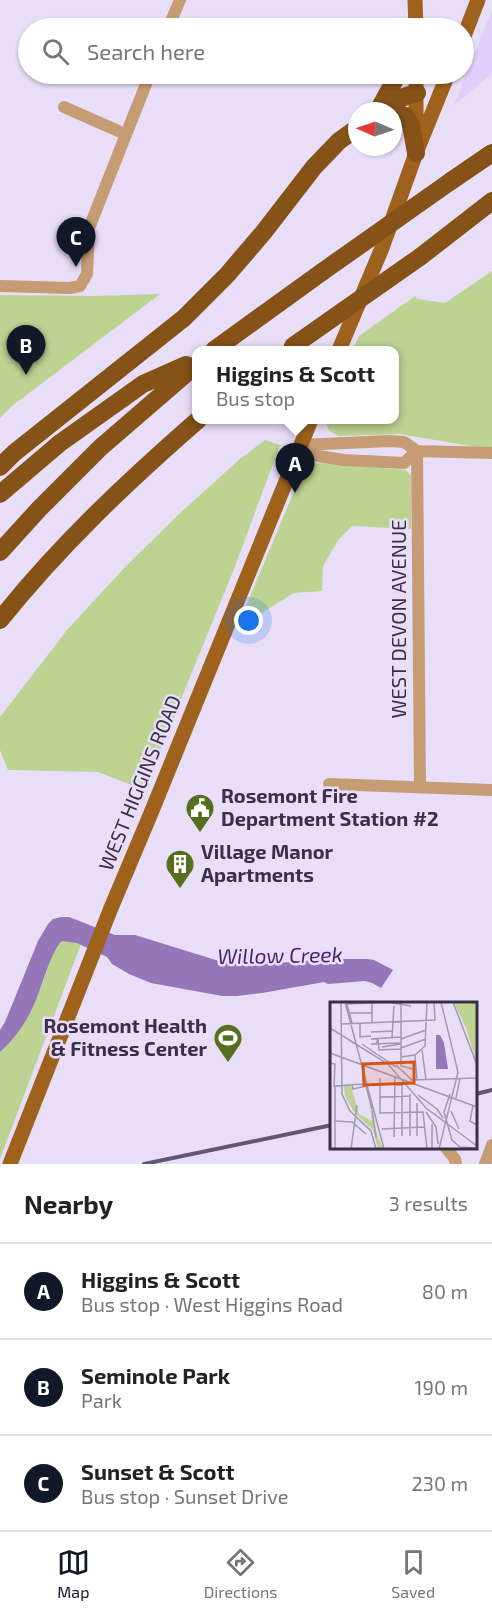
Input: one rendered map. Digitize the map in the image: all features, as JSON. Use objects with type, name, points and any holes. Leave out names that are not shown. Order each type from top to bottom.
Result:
[{"type":"highway","points":[[384,102],[393,84]]},
{"type":"highway","points":[[392,102],[417,93]]},
{"type":"highway","points":[[402,115],[406,116],[411,125],[416,153]]},
{"type":"highway","points":[[0,467],[14,453],[184,318],[227,275],[314,167],[348,134]]},
{"type":"highway","points":[[221,346],[492,153]]},
{"type":"highway","points":[[292,346],[420,257],[490,203]]},
{"type":"highway","points":[[0,494],[60,443],[143,384],[192,365]]},
{"type":"highway","points":[[0,552],[100,448],[192,367]]},
{"type":"highway","points":[[0,620],[65,544],[138,472],[193,424]]},
{"type":"main road","points":[[415,0],[416,18]]},
{"type":"main road","points":[[471,18],[478,0]]},
{"type":"main road","points":[[416,153],[417,84]]},
{"type":"main road","points":[[341,346],[382,248],[444,84]]},
{"type":"main road","points":[[417,93],[442,89]]},
{"type":"main road","name":"WEST HIGGINS ROAD","points":[[10,1164],[103,926],[309,424]]},
{"type":"street","points":[[172,18],[180,0]]},
{"type":"street","points":[[0,286],[70,288],[80,286],[87,274],[89,228],[146,84]]},
{"type":"street","points":[[64,107],[125,134]]},
{"type":"street","points":[[301,445],[367,441],[404,442],[417,451],[492,453]]},
{"type":"street","points":[[301,445],[318,456],[344,460],[404,463],[417,451]]},
{"type":"street","name":"WEST DEVON AVENUE","points":[[417,451],[420,787]]},
{"type":"street","points":[[329,784],[492,790]]},
{"type":"street","points":[[485,1164],[492,1145]]},
{"type":"street","points":[[447,1149],[456,1164]]},
{"type":"shaded area","points":[[492,10],[492,74],[454,105],[462,84],[474,84],[474,55]]},
{"type":"shaded area","points":[[69,917],[115,935],[135,935],[219,961],[254,965],[326,959],[367,959],[374,960],[393,970],[381,988],[365,981],[328,984],[324,982],[262,993],[222,996],[151,983],[112,964],[107,957],[77,943],[62,941],[51,959],[26,1020],[17,1034],[0,1052],[0,1030],[38,941],[48,924],[53,919]]},
{"type":"green space","points":[[492,271],[492,448],[400,434],[339,436],[331,432],[327,424],[399,424],[399,346],[355,346],[359,336],[415,296],[417,299],[445,303]]},
{"type":"green space","points":[[160,294],[12,406],[0,418],[0,295]]},
{"type":"green space","points":[[265,440],[280,445],[234,569],[144,790],[98,772],[8,770],[0,750],[0,717],[67,630],[126,566],[179,514],[240,459]]},
{"type":"green space","points":[[310,464],[406,470],[411,476],[411,529],[352,526],[339,539],[323,566],[322,591],[294,593],[258,615],[244,611],[303,470]]},
{"type":"green space","points":[[62,941],[81,944],[0,1159],[0,1052],[15,1036],[26,1018],[40,989],[53,953]]},
{"type":"railway","points":[[477,1094],[492,1090]]},
{"type":"railway","points":[[144,1164],[330,1125]]},
{"type":"place","name":"Sunset & Scott","points":[[76,267]]},
{"type":"place","name":"Seminole Park","points":[[26,375]]},
{"type":"place","name":"Higgins & Scott","points":[[295,493]]},
{"type":"place","name":"Rosemont Fire Department Station #2","points":[[200,834]]},
{"type":"place","name":"Village Manor Apartments","points":[[180,890]]},
{"type":"place","name":"Rosemont Health & Fitness Center","points":[[228,1064]]},
{"type":"water label","name":"Willow Creek","points":[[280,956]]}]
